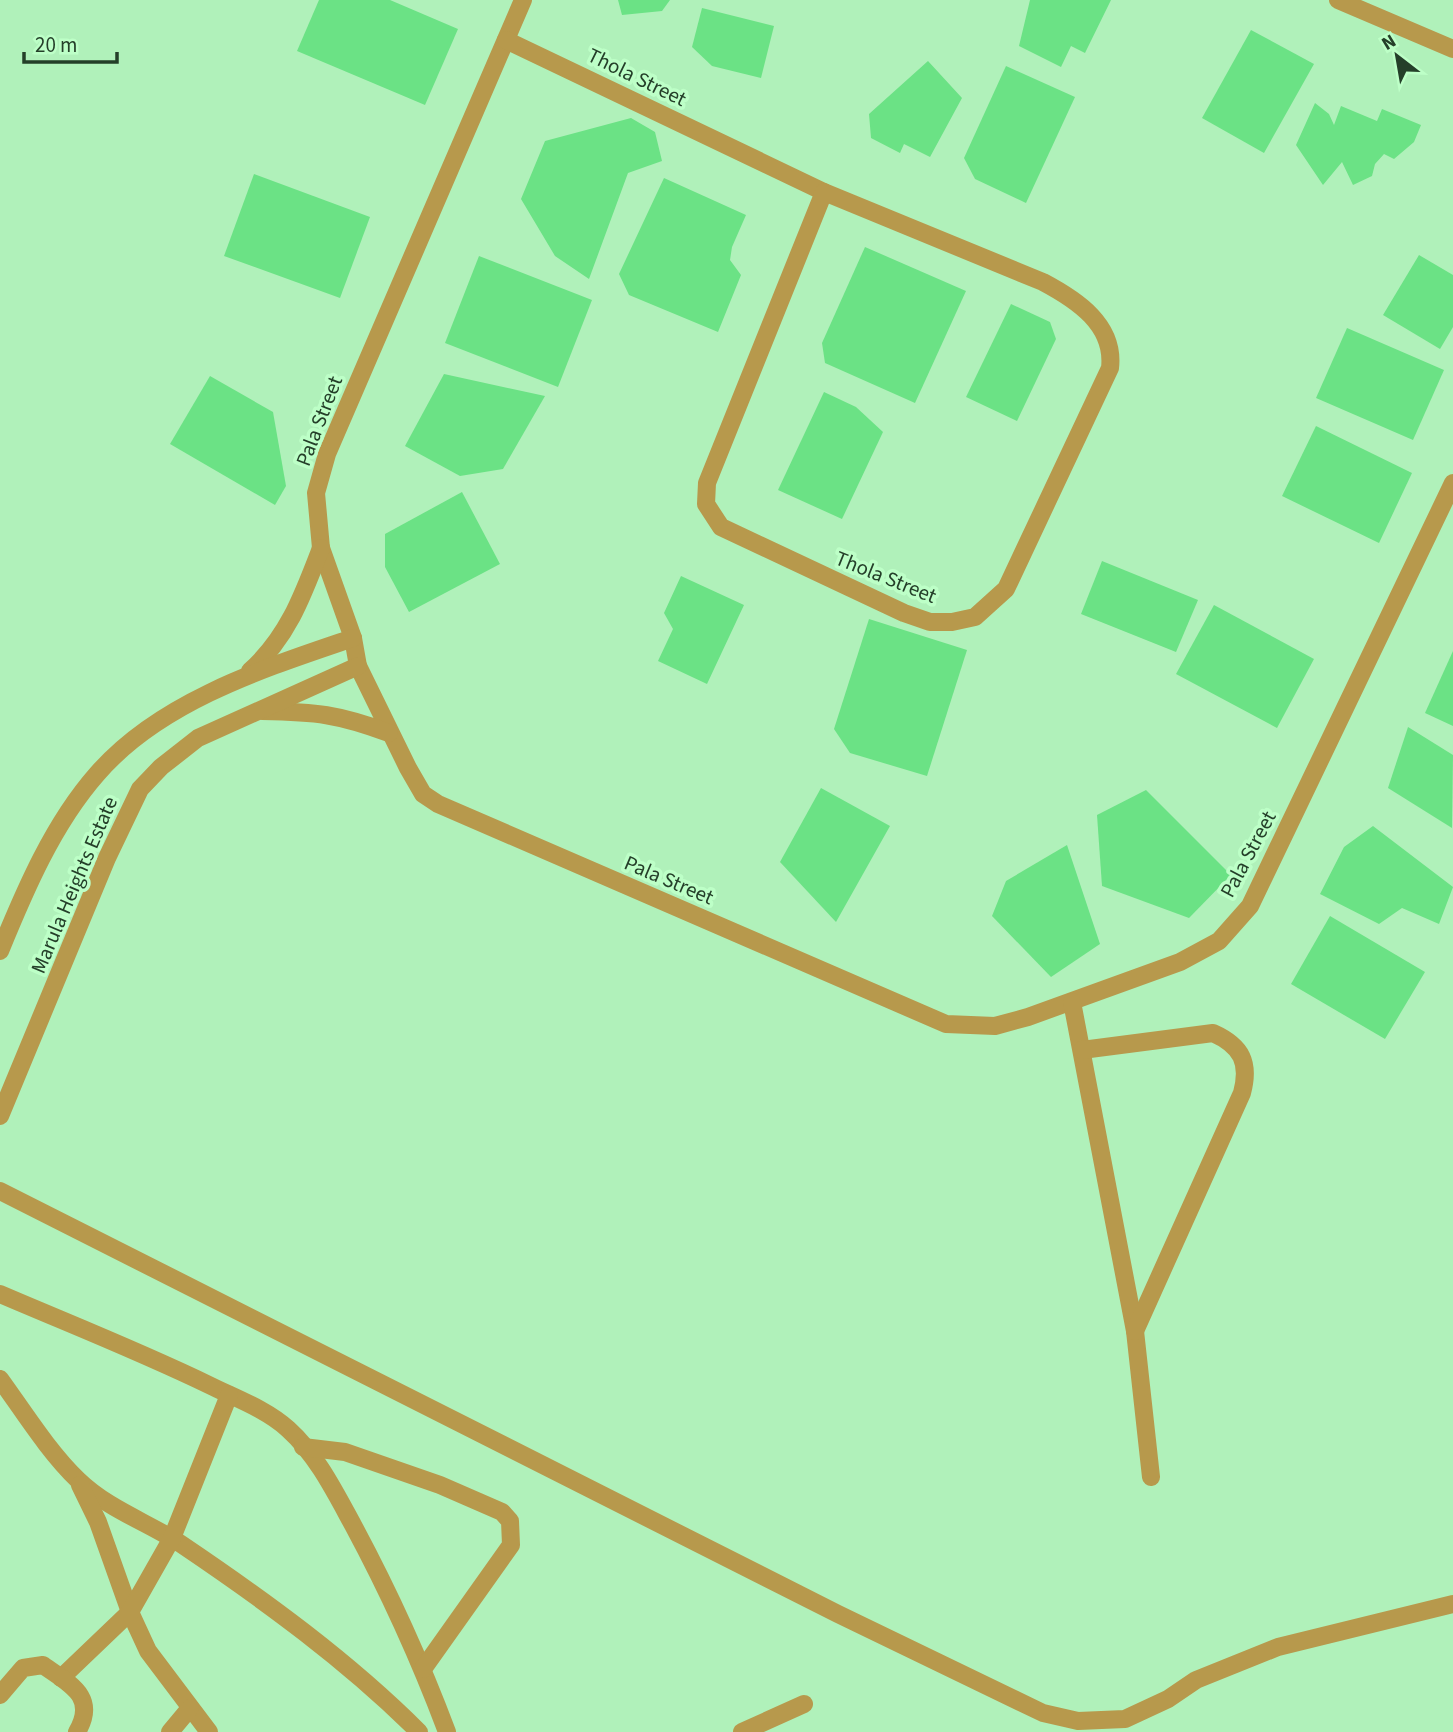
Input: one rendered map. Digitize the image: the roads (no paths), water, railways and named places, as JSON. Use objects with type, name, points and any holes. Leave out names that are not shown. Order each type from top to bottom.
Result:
[{"type":"street","name":"Pala Street","points":[[523,0],[327,454],[316,493],[321,548],[353,638],[358,666],[389,733],[424,794],[438,804],[946,1024],[995,1026],[1072,1002],[1181,962],[1219,941],[1250,906],[1453,483]]},
{"type":"street","points":[[1338,0],[1453,49]]},
{"type":"street","name":"Thola Street","points":[[506,40],[824,192],[1043,282],[1075,299],[1107,337],[1111,353],[1110,368],[1006,589],[975,617],[952,622],[930,622],[904,613],[721,527],[706,504],[708,484],[824,192]]},
{"type":"street","points":[[237,682],[266,656],[293,620],[321,548]]},
{"type":"street","name":"Marula Heights Estate","points":[[0,951],[49,845],[97,774],[151,728],[193,702],[285,661],[353,638]]},
{"type":"street","name":"Marula Heights Estate","points":[[0,1116],[107,858],[140,789],[161,767],[198,737],[358,666]]},
{"type":"street","points":[[256,711],[326,713],[389,733]]},
{"type":"street","points":[[1072,1002],[1135,1331],[1152,1477]]},
{"type":"street","points":[[1082,1049],[1213,1033],[1229,1040],[1245,1062],[1247,1075],[1242,1093],[1135,1331]]},
{"type":"street","points":[[0,1191],[838,1614],[1043,1713],[1078,1721],[1125,1719],[1168,1699],[1196,1680],[1278,1647],[1453,1604]]},
{"type":"street","points":[[0,1294],[229,1395],[287,1428],[337,1496],[376,1567],[423,1669],[447,1732]]},
{"type":"street","points":[[0,1379],[76,1479],[103,1535],[130,1612],[148,1651],[209,1732]]},
{"type":"street","points":[[61,1678],[130,1612],[172,1538],[229,1395]]},
{"type":"street","points":[[303,1447],[345,1451],[440,1485],[502,1512],[510,1521],[511,1545],[423,1669]]},
{"type":"street","points":[[76,1479],[100,1499],[172,1538],[235,1580],[346,1666],[419,1732]]},
{"type":"street","points":[[0,1695],[23,1668],[43,1665],[78,1690],[84,1700],[84,1720],[77,1732]]},
{"type":"street","points":[[742,1732],[804,1704]]},
{"type":"street","points":[[170,1732],[190,1708]]},
{"type":"street","points":[[1078,1721],[1093,1732]]}]
